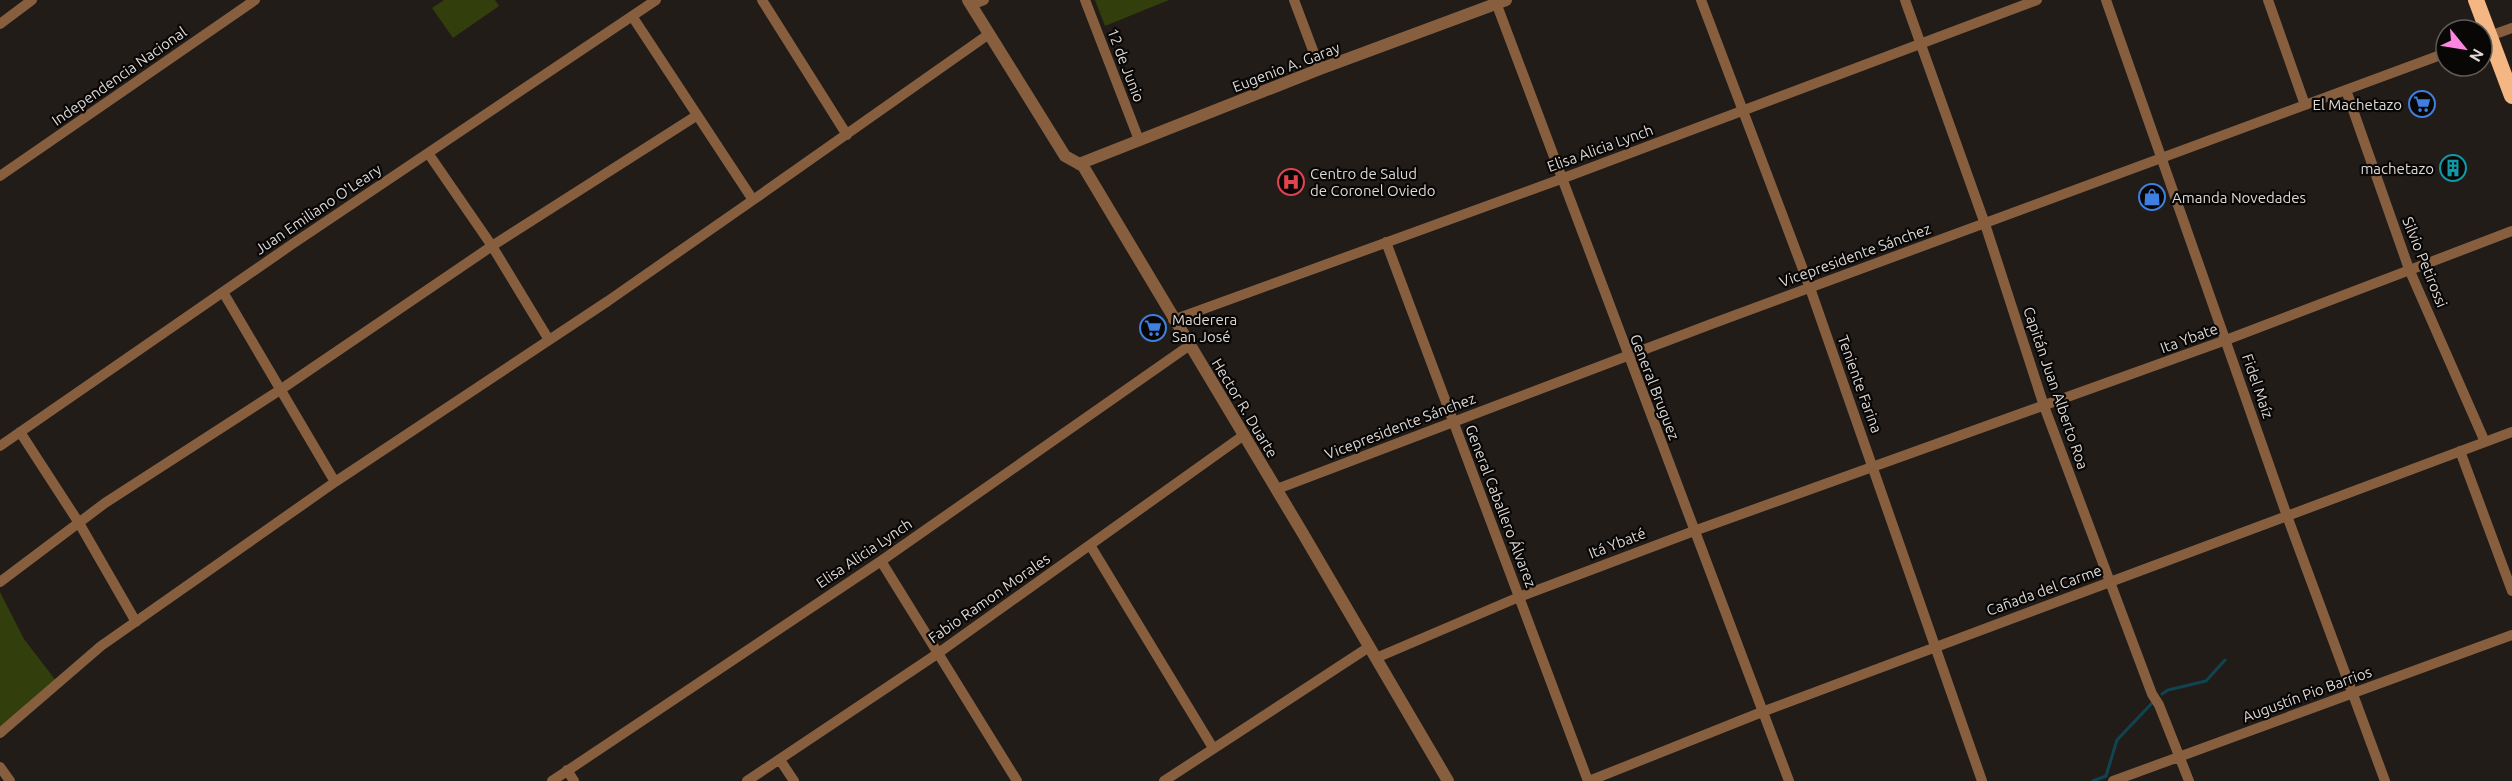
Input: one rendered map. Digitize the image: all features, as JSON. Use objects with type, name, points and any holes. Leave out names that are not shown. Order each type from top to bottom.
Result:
[{"type":"highway","points":[[2476,0],[2481,18]]},
{"type":"highway","points":[[2494,56],[2512,96]]},
{"type":"street","points":[[0,24],[32,0]]},
{"type":"street","name":"Independencia Nacional","points":[[0,176],[255,0]]},
{"type":"street","name":"Juan Emiliano O'Leary","points":[[0,446],[223,292],[656,0]]},
{"type":"street","points":[[762,0],[847,135]]},
{"type":"street","points":[[970,3],[984,0]]},
{"type":"street","name":"12 de Junio","points":[[1085,0],[1139,140]]},
{"type":"street","points":[[1294,0],[1320,69]]},
{"type":"street","name":"Teniente Farina","points":[[1701,0],[1810,288],[1982,781]]},
{"type":"street","name":"Capitán Juan Alberto Roa","points":[[1905,0],[1985,224],[2044,406],[2152,694],[2159,705],[2189,781]]},
{"type":"street","name":"Elisa Alicia Lynch","points":[[1173,320],[1561,179],[2037,0]]},
{"type":"street","name":"Fidel Maíz","points":[[2106,0],[2287,516],[2385,781]]},
{"type":"street","points":[[2268,0],[2305,105]]},
{"type":"street","name":"Eugenio A. Garay","points":[[1079,164],[1499,1]]},
{"type":"street","name":"General Bruguez","points":[[1499,1],[1561,179],[1789,781]]},
{"type":"street","name":"Hector R. Duarte","points":[[970,3],[1065,156],[1083,166],[1448,781]]},
{"type":"street","points":[[632,16],[753,200]]},
{"type":"street","points":[[2494,35],[2512,28]]},
{"type":"street","points":[[0,734],[101,646],[335,482],[549,340],[753,200],[989,34]]},
{"type":"street","name":"Vicepresidente Sánchez","points":[[1276,489],[1810,288],[2434,57]]},
{"type":"street","name":"Silvio Petirossi","points":[[2346,90],[2409,269],[2485,442]]},
{"type":"street","points":[[0,582],[79,523],[492,246],[696,116]]},
{"type":"street","points":[[428,153],[492,246],[549,340]]},
{"type":"street","name":"Ita Ybate","points":[[1873,467],[2226,340],[2512,231]]},
{"type":"street","name":"General Caballero Álvarez","points":[[1386,242],[1588,781]]},
{"type":"street","points":[[223,292],[335,482]]},
{"type":"street","name":"Elisa Alicia Lynch","points":[[552,781],[880,561],[1190,345]]},
{"type":"street","points":[[21,432],[79,523],[136,622]]},
{"type":"street","name":"Cañada del Carme","points":[[1588,781],[1762,712],[2512,432]]},
{"type":"street","name":"Fabio Ramon Morales","points":[[747,781],[937,654],[1244,435]]},
{"type":"street","points":[[2460,451],[2512,591]]},
{"type":"street","name":"Itá Ybaté","points":[[1164,781],[1213,748],[1373,652],[1694,531],[1873,467]]},
{"type":"street","points":[[1090,545],[1213,748]]},
{"type":"street","points":[[880,561],[1017,781]]},
{"type":"street","name":"Augustín Pio Barrios","points":[[2113,781],[2512,635]]},
{"type":"street","points":[[780,760],[794,781]]},
{"type":"street","points":[[0,767],[10,781]]},
{"type":"street","points":[[567,770],[573,781]]},
{"type":"green space","points":[[444,0],[495,0],[499,6],[453,38],[432,8]]},
{"type":"green space","points":[[1095,0],[1169,0],[1105,26]]},
{"type":"green space","points":[[0,592],[24,639],[60,686],[0,733]]},
{"type":"waterway","points":[[2162,694],[2168,690],[2206,681],[2225,660]]},
{"type":"waterway","points":[[2093,781],[2106,776],[2117,740],[2153,702]]},
{"type":"place","name":"El Machetazo","points":[[2422,104]]},
{"type":"place","name":"machetazo","points":[[2453,168]]},
{"type":"place","name":"Centro de Salud de Coronel Oviedo","points":[[1291,182]]},
{"type":"place","name":"Amanda Novedades","points":[[2152,197]]},
{"type":"place","name":"Maderera San José","points":[[1153,328]]}]
